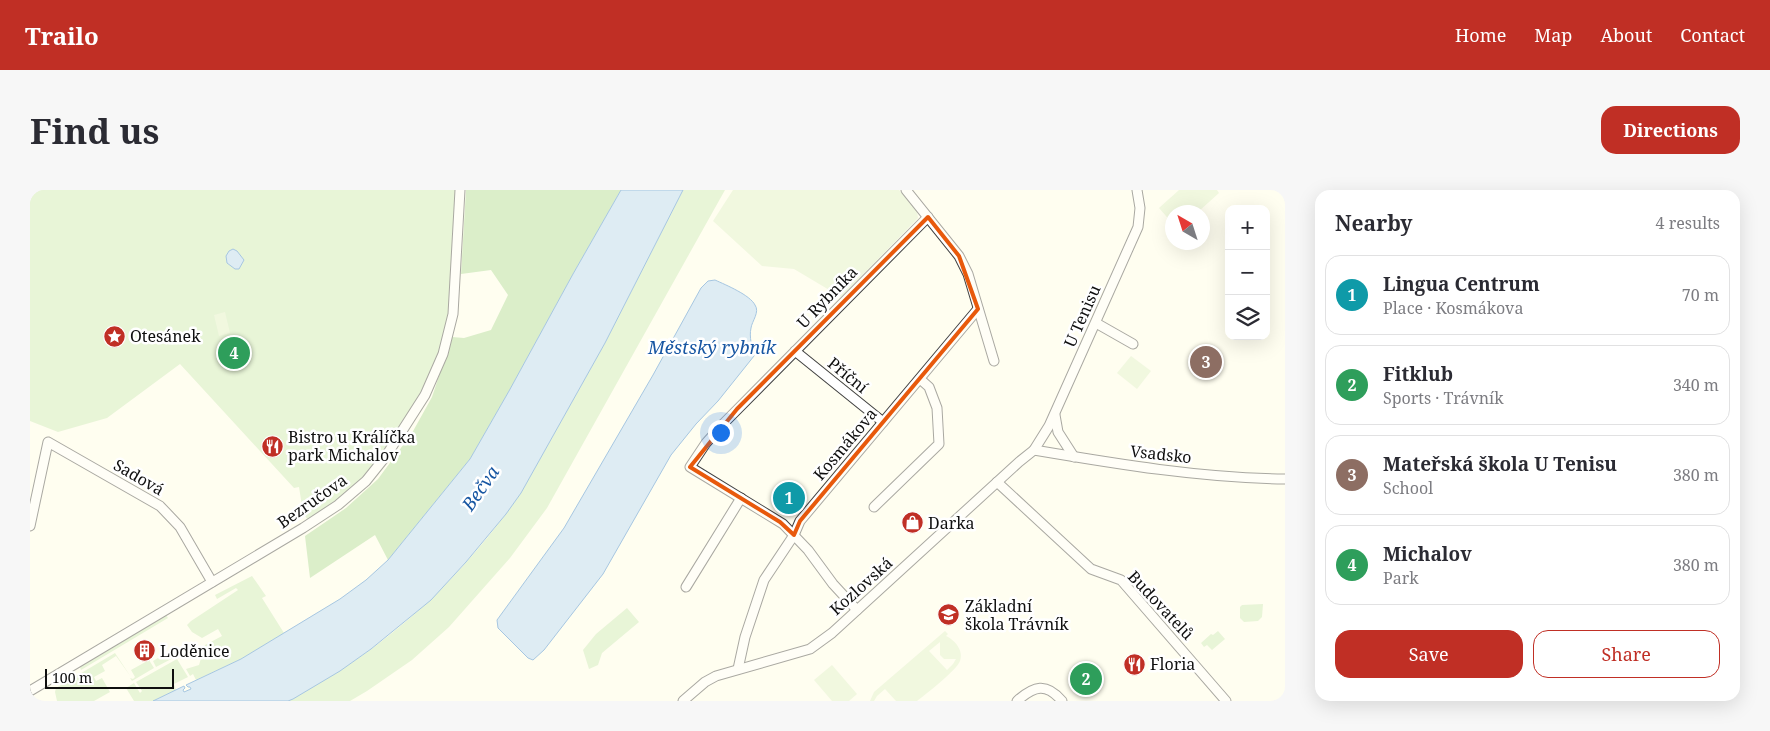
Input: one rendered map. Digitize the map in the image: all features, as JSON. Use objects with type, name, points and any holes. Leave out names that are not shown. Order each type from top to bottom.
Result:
[{"type":"street","name":"Bezručova","points":[[30,691],[338,505],[366,481],[386,456],[425,395],[443,354],[453,314],[460,190]]},
{"type":"street","points":[[906,190],[959,256],[968,274],[994,361]]},
{"type":"street","name":"U Tenisu","points":[[1034,450],[1055,413],[1138,226],[1140,208],[1137,190]]},
{"type":"street","name":"U Rybníka","points":[[741,498],[690,467],[715,432],[928,217]]},
{"type":"street","name":"Kosmákova","points":[[738,669],[745,637],[764,580],[794,535],[800,521],[978,309]]},
{"type":"street","points":[[1096,323],[1133,344]]},
{"type":"street","name":"Příční","points":[[795,351],[883,422]]},
{"type":"street","points":[[874,507],[938,444],[937,408],[932,391],[920,379]]},
{"type":"street","points":[[1055,413],[1058,432],[1074,457]]},
{"type":"street","name":"Sadová","points":[[30,526],[48,442],[160,506],[180,528],[212,582]]},
{"type":"street","name":"Vsadsko","points":[[1034,450],[1143,468],[1260,479],[1285,479]]},
{"type":"street","name":"Kozlovská","points":[[683,701],[711,679],[738,669],[810,649],[832,633],[1034,450]]},
{"type":"street","name":"Budovatelů","points":[[997,482],[1091,569],[1121,580],[1226,701]]},
{"type":"street","points":[[686,587],[741,498],[780,522],[794,535],[857,610]]},
{"type":"street","points":[[1017,701],[1028,692],[1037,688],[1044,688],[1053,692],[1062,701]]},
{"type":"highlighted area","points":[[928,217],[959,256],[978,309],[800,521],[794,535],[780,522],[690,467],[737,409]]},
{"type":"green space","points":[[30,190],[456,190],[450,304],[443,342],[429,381],[384,455],[346,495],[310,520],[307,519],[303,512],[299,487],[294,488],[180,364],[107,418],[58,432],[30,421]]},
{"type":"green space","points":[[466,190],[621,190],[470,459],[388,560],[375,535],[310,578],[305,536],[346,508],[378,479],[412,433],[432,397],[452,337],[464,338],[491,330],[508,295],[491,270],[461,274]]},
{"type":"green space","points":[[683,190],[725,190],[547,508],[510,558],[449,627],[412,660],[367,691],[350,701],[288,701],[360,657],[413,616],[452,578],[488,537],[521,493],[605,343]]},
{"type":"green space","points":[[733,190],[899,190],[917,211],[918,218],[841,297],[794,269],[762,266],[713,221]]},
{"type":"green space","points":[[1179,190],[1217,190],[1219,193],[1206,205],[1165,205],[1165,215],[1159,208]]},
{"type":"green space","points":[[225,312],[230,333],[219,336],[214,315]]},
{"type":"green space","points":[[1131,356],[1151,371],[1137,389],[1117,373]]},
{"type":"green space","points":[[252,576],[266,596],[262,598],[284,633],[241,659],[196,680],[193,674],[190,676],[186,669],[199,665],[205,645],[222,636],[218,629],[202,638],[192,632],[187,625],[238,590],[236,588],[217,599],[215,595]]},
{"type":"green space","points":[[1263,604],[1262,617],[1258,621],[1244,622],[1240,618],[1240,607],[1242,605]]},
{"type":"green space","points":[[627,608],[639,622],[602,653],[598,665],[589,669],[583,650],[596,634]]},
{"type":"green space","points":[[166,615],[168,618],[81,670],[80,667]]},
{"type":"green space","points":[[945,631],[948,634],[946,636],[953,640],[960,650],[961,657],[958,665],[941,682],[917,701],[896,701],[885,689],[874,701],[870,701],[874,692]],"holes":[[[940,642],[940,655],[944,659],[956,659],[947,670],[929,651]]]},
{"type":"green space","points":[[1218,631],[1225,639],[1212,650],[1207,645],[1204,647],[1201,643],[1211,634],[1213,635]]},
{"type":"green space","points":[[173,649],[177,656],[156,667],[153,661]]},
{"type":"green space","points":[[115,653],[131,677],[116,656],[102,665],[105,671],[94,677],[96,681],[102,678],[110,692],[94,701],[57,701],[56,688]]},
{"type":"green space","points":[[177,659],[188,677],[174,684],[176,690],[153,701],[134,701],[126,688],[134,683],[140,693],[142,691],[136,682]]},
{"type":"green space","points":[[149,660],[154,668],[132,681],[130,678],[133,679],[135,677],[131,670]]},
{"type":"green space","points":[[832,665],[857,694],[849,701],[832,701],[814,680]]},
{"type":"water","name":"Bečva","points":[[621,190],[683,190],[605,343],[521,493],[466,562],[431,600],[371,649],[340,671],[293,699],[288,701],[153,701],[184,686],[184,692],[191,689],[186,685],[241,659],[340,599],[366,580],[388,560],[470,459]]},
{"type":"water","points":[[233,249],[244,260],[239,269],[235,269],[227,263],[226,256]]},
{"type":"water","name":"Městský rybník","points":[[715,280],[743,294],[755,305],[756,314],[750,335],[754,356],[671,455],[603,574],[544,650],[533,660],[528,658],[498,628],[497,620],[564,528],[701,288],[708,281]]},
{"type":"place","name":"Otesánek","points":[[114,336]]},
{"type":"place","name":"Michalov","points":[[234,353]]},
{"type":"place","name":"Mateřská škola U Tenisu","points":[[1206,362]]},
{"type":"place","name":"Bistro u Králíčka park Michalov","points":[[272,446]]},
{"type":"place","name":"Lingua Centrum","points":[[789,498]]},
{"type":"place","name":"Darka","points":[[912,523]]},
{"type":"place","name":"Základní škola Trávník","points":[[949,615]]},
{"type":"place","name":"Loděnice","points":[[144,651]]},
{"type":"place","name":"Floria","points":[[1134,664]]},
{"type":"place","name":"Fitklub","points":[[1086,679]]}]
